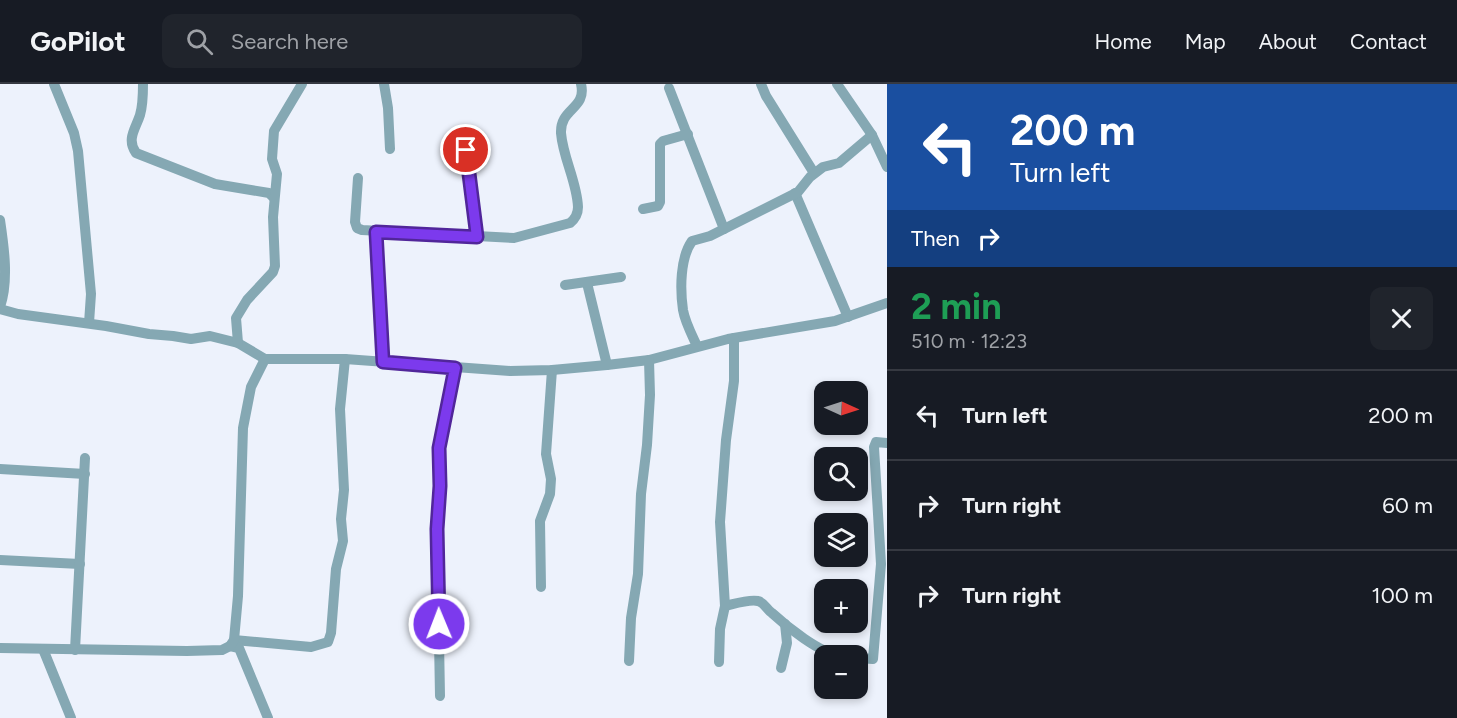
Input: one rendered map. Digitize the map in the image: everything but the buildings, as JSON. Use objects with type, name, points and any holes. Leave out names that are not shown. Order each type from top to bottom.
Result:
[{"type":"street","points":[[54,84],[74,133],[78,151],[91,294],[89,324]]},
{"type":"street","points":[[143,84],[141,113],[131,137],[136,153],[215,184],[269,193],[274,198]]},
{"type":"street","points":[[238,344],[236,318],[247,300],[273,272],[275,266],[274,198],[277,174],[272,159],[274,131],[302,84]]},
{"type":"street","points":[[384,84],[390,149]]},
{"type":"street","points":[[358,178],[357,228],[376,232],[514,238],[570,223],[574,220],[578,207],[561,132],[568,112],[581,100],[583,93],[581,84]]},
{"type":"street","points":[[761,84],[814,174]]},
{"type":"street","points":[[837,84],[872,135],[887,166]]},
{"type":"street","points":[[669,88],[724,229]]},
{"type":"street","points":[[643,209],[658,206],[660,202],[660,144],[663,141],[688,134]]},
{"type":"street","points":[[697,346],[684,310],[683,265],[685,251],[692,241],[710,236],[795,193],[814,174],[824,167],[839,162],[872,135]]},
{"type":"street","points":[[466,150],[477,237]]},
{"type":"street","points":[[795,193],[848,317]]},
{"type":"street","points":[[0,220],[4,244],[4,295],[0,308],[18,314],[149,334],[191,339],[210,336],[238,344],[265,359],[345,359],[510,371],[552,370],[649,360],[734,338],[835,321],[887,303]]},
{"type":"street","points":[[376,232],[383,362]]},
{"type":"street","points":[[565,285],[621,278]]},
{"type":"street","points":[[587,283],[607,365]]},
{"type":"street","points":[[719,662],[720,629],[725,606],[720,522],[726,440],[734,381],[734,338]]},
{"type":"street","points":[[232,643],[238,596],[243,428],[251,387],[265,359]]},
{"type":"street","points":[[0,648],[187,651],[222,650],[232,643],[311,648],[328,642],[331,633],[336,569],[343,540],[340,519],[344,490],[340,409],[345,359]]},
{"type":"street","points":[[629,661],[631,618],[638,573],[641,494],[647,445],[649,360]]},
{"type":"street","points":[[440,696],[437,529],[440,486],[439,448],[455,368]]},
{"type":"street","points":[[541,587],[540,521],[551,486],[546,454],[552,370]]},
{"type":"street","points":[[868,659],[873,659],[881,564],[874,447],[876,442],[887,443]]},
{"type":"street","points":[[75,650],[85,458]]},
{"type":"street","points":[[0,469],[85,474]]},
{"type":"street","points":[[0,560],[80,564]]},
{"type":"street","points":[[725,606],[754,600],[761,601],[785,624],[816,645]]},
{"type":"street","points":[[781,668],[787,643],[785,624]]},
{"type":"street","points":[[232,643],[239,648],[268,718]]},
{"type":"street","points":[[43,649],[71,718]]},
{"type":"route","points":[[439,624],[437,529],[440,486],[439,448],[455,368],[383,362],[376,232],[477,237],[466,150]]}]
